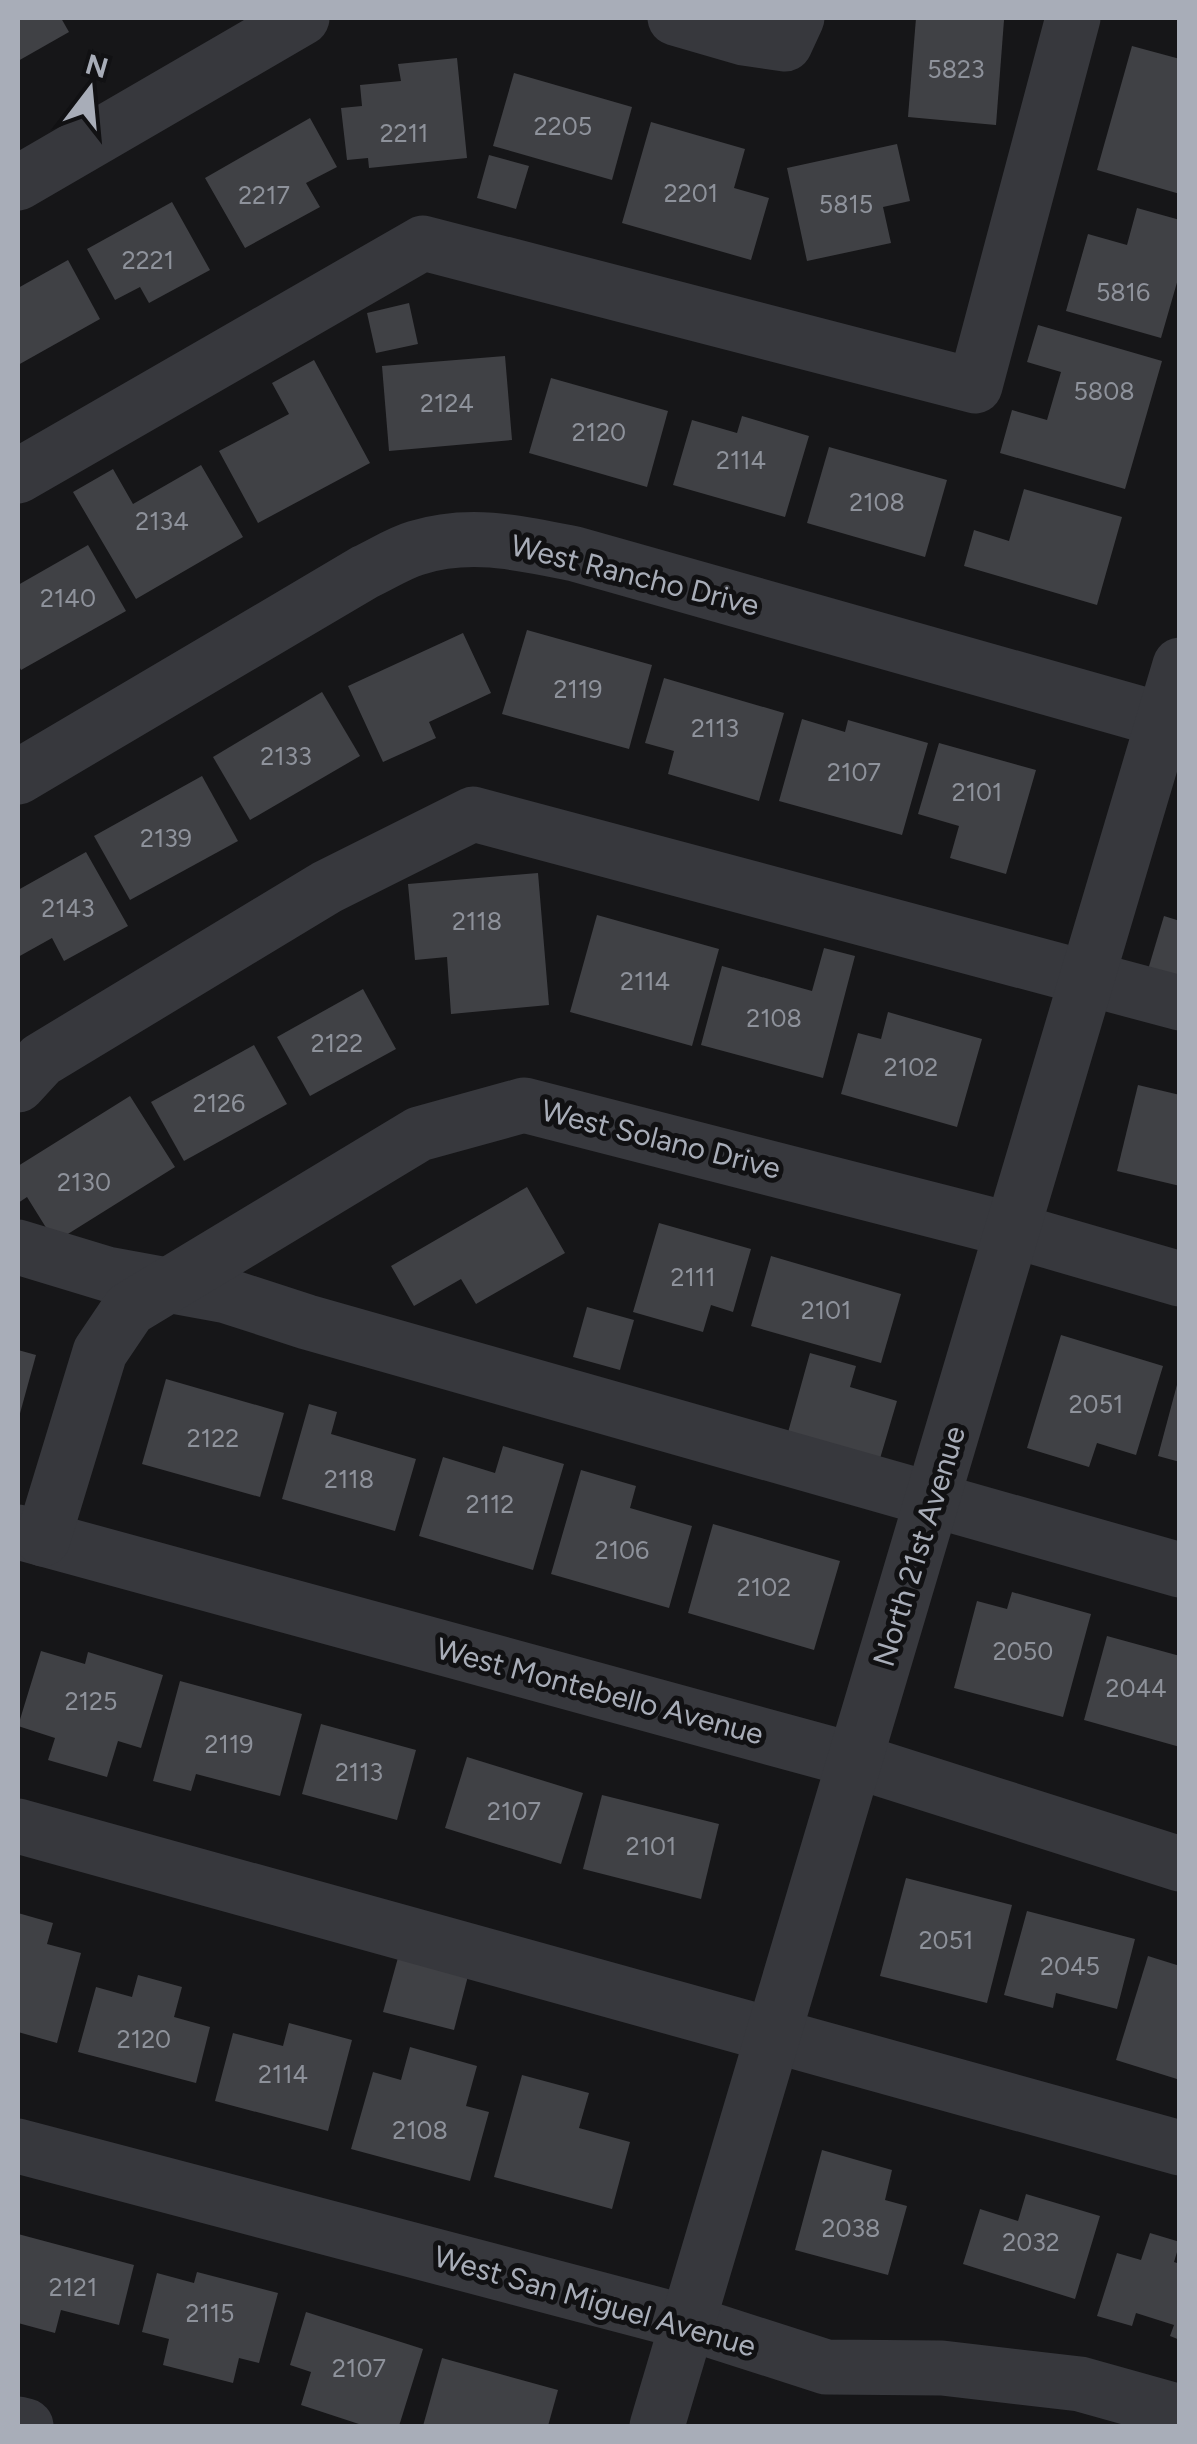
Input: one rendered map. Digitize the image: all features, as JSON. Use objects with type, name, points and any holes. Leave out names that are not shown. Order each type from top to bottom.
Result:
[{"type":"street","points":[[18,184],[302,18]]},
{"type":"street","points":[[676,18],[744,38],[791,31]]},
{"type":"street","points":[[18,476],[423,243],[976,386],[1072,18]]},
{"type":"street","name":"West Rancho Drive","points":[[18,777],[365,572],[414,548],[460,538],[512,541],[575,554],[1171,723]]},
{"type":"street","name":"North 21st Avenue","points":[[657,2426],[934,1500],[1085,977],[1171,723],[1180,664]]},
{"type":"street","points":[[18,1085],[41,1060],[327,886],[472,814],[1180,1003]]},
{"type":"street","name":"West Solano Drive","points":[[30,1535],[100,1352],[129,1309],[419,1134],[524,1104],[1011,1230],[1180,1279]]},
{"type":"street","points":[[18,1247],[107,1274],[227,1296],[1180,1570]]},
{"type":"street","name":"West Montebello Avenue","points":[[30,1535],[854,1760],[1180,1864]]},
{"type":"street","points":[[18,1826],[1180,2148]]},
{"type":"street","name":"West San Miguel Avenue","points":[[18,2146],[690,2323],[826,2367],[942,2368],[1080,2384],[1180,2412]]},
{"type":"street","points":[[18,2424],[26,2426]]},
{"type":"building","points":[[18,18],[61,18],[69,32],[18,61]]},
{"type":"building","points":[[916,18],[1004,20],[996,125],[908,117]]},
{"type":"building","points":[[1132,46],[1180,59],[1180,194],[1097,170]]},
{"type":"building","points":[[457,58],[467,158],[369,168],[368,158],[347,160],[341,108],[362,106],[360,85],[401,81],[398,64]]},
{"type":"building","points":[[514,73],[632,107],[612,180],[493,146]]},
{"type":"building","points":[[310,118],[337,167],[306,183],[320,207],[245,248],[205,178]]},
{"type":"building","points":[[651,122],[745,149],[734,188],[769,198],[751,260],[622,223]]},
{"type":"building","points":[[897,144],[910,201],[883,207],[891,243],[807,261],[787,168]]},
{"type":"building","points":[[489,155],[529,166],[516,209],[477,198]]},
{"type":"building","points":[[172,202],[210,270],[149,303],[140,287],[115,300],[87,249]]},
{"type":"building","points":[[1137,208],[1180,220],[1180,272],[1161,338],[1066,311],[1088,234],[1127,245]]},
{"type":"building","points":[[68,260],[100,319],[18,365],[18,288]]},
{"type":"building","points":[[409,303],[418,344],[376,353],[367,313]]},
{"type":"building","points":[[1038,325],[1162,361],[1125,489],[1000,453],[1012,410],[1047,420],[1061,372],[1027,362]]},
{"type":"building","points":[[505,356],[512,440],[389,451],[382,366]]},
{"type":"building","points":[[314,360],[370,463],[258,523],[219,451],[289,414],[272,383]]},
{"type":"building","points":[[551,378],[668,411],[647,487],[529,453]]},
{"type":"building","points":[[742,416],[809,436],[785,517],[673,485],[692,420],[737,433]]},
{"type":"building","points":[[829,447],[947,480],[925,557],[807,523]]},
{"type":"building","points":[[201,465],[243,537],[136,599],[73,492],[113,469],[133,504]]},
{"type":"building","points":[[1024,489],[1122,517],[1097,605],[964,566],[974,530],[1009,541]]},
{"type":"building","points":[[88,545],[126,611],[21,670],[18,585]]},
{"type":"building","points":[[527,630],[652,665],[629,749],[502,714]]},
{"type":"building","points":[[463,633],[491,693],[429,722],[436,738],[383,762],[348,686]]},
{"type":"building","points":[[664,678],[784,713],[759,801],[668,774],[674,751],[645,743]]},
{"type":"building","points":[[322,692],[360,756],[250,820],[213,757]]},
{"type":"building","points":[[802,719],[845,732],[848,720],[928,743],[902,835],[779,801]]},
{"type":"building","points":[[939,743],[1036,770],[1006,874],[950,858],[959,826],[918,814]]},
{"type":"building","points":[[202,776],[238,841],[130,900],[94,836]]},
{"type":"building","points":[[86,852],[128,926],[64,961],[52,938],[18,957],[18,890]]},
{"type":"building","points":[[538,873],[549,1005],[451,1014],[447,957],[415,960],[408,884]]},
{"type":"building","points":[[597,915],[719,949],[692,1046],[570,1012]]},
{"type":"building","points":[[1164,916],[1180,921],[1180,983],[1147,973]]},
{"type":"building","points":[[824,948],[855,956],[823,1078],[701,1045],[722,966],[812,991]]},
{"type":"building","points":[[363,989],[396,1049],[310,1096],[277,1037]]},
{"type":"building","points":[[888,1012],[982,1039],[957,1127],[841,1094],[858,1033],[881,1039]]},
{"type":"building","points":[[254,1045],[287,1104],[184,1161],[151,1102]]},
{"type":"building","points":[[1138,1085],[1180,1095],[1180,1186],[1117,1171]]},
{"type":"building","points":[[130,1096],[175,1167],[55,1242],[27,1197],[18,1203],[18,1166]]},
{"type":"building","points":[[527,1187],[565,1253],[476,1304],[461,1279],[414,1306],[391,1266]]},
{"type":"building","points":[[659,1223],[751,1249],[733,1312],[711,1305],[703,1332],[633,1312]]},
{"type":"building","points":[[771,1256],[901,1294],[881,1363],[751,1326]]},
{"type":"building","points":[[587,1307],[634,1320],[620,1370],[573,1357]]},
{"type":"building","points":[[1061,1335],[1163,1366],[1136,1455],[1097,1443],[1089,1467],[1027,1448]]},
{"type":"building","points":[[18,1350],[36,1355],[19,1417],[18,1417]]},
{"type":"building","points":[[810,1353],[856,1366],[850,1387],[897,1401],[879,1462],[787,1436]]},
{"type":"building","points":[[166,1379],[284,1413],[260,1497],[142,1464]]},
{"type":"building","points":[[1180,1381],[1180,1462],[1158,1456]]},
{"type":"building","points":[[309,1404],[337,1412],[331,1434],[416,1459],[395,1531],[282,1499]]},
{"type":"building","points":[[503,1446],[564,1464],[533,1570],[419,1536],[443,1457],[495,1473]]},
{"type":"building","points":[[581,1470],[636,1486],[630,1508],[692,1526],[669,1608],[551,1574]]},
{"type":"building","points":[[713,1524],[840,1561],[814,1650],[688,1613]]},
{"type":"building","points":[[1012,1592],[1091,1614],[1063,1717],[954,1688],[977,1601],[1007,1609]]},
{"type":"building","points":[[1107,1636],[1180,1656],[1180,1747],[1084,1720]]},
{"type":"building","points":[[41,1651],[85,1664],[88,1652],[163,1675],[141,1748],[118,1741],[107,1777],[48,1760],[55,1738],[18,1726]]},
{"type":"building","points":[[180,1681],[302,1714],[280,1796],[196,1774],[191,1791],[153,1781]]},
{"type":"building","points":[[321,1724],[416,1750],[397,1820],[302,1794]]},
{"type":"building","points":[[467,1757],[583,1793],[561,1864],[445,1828]]},
{"type":"building","points":[[602,1795],[719,1824],[701,1899],[583,1869]]},
{"type":"building","points":[[906,1878],[1012,1905],[987,2003],[880,1976]]},
{"type":"building","points":[[1027,1911],[1135,1939],[1117,2009],[1056,1993],[1053,2008],[1004,1995]]},
{"type":"building","points":[[18,1913],[53,1923],[47,1944],[81,1953],[57,2043],[18,2032]]},
{"type":"building","points":[[399,1954],[469,1972],[454,2030],[383,2012]]},
{"type":"building","points":[[1148,1956],[1180,1966],[1177,2079],[1116,2060]]},
{"type":"building","points":[[138,1975],[182,1987],[174,2017],[210,2027],[196,2083],[78,2052],[96,1987],[132,1997]]},
{"type":"building","points":[[289,2023],[352,2040],[328,2131],[215,2101],[233,2033],[283,2046]]},
{"type":"building","points":[[410,2047],[477,2066],[466,2106],[489,2112],[470,2181],[351,2149],[373,2072],[401,2080]]},
{"type":"building","points":[[522,2075],[589,2093],[579,2128],[630,2142],[612,2209],[494,2177]]},
{"type":"building","points":[[822,2150],[892,2170],[885,2200],[907,2206],[888,2275],[795,2250]]},
{"type":"building","points":[[1026,2194],[1100,2216],[1075,2299],[963,2264],[980,2209],[1018,2221]]},
{"type":"building","points":[[1150,2233],[1180,2242],[1174,2262],[1180,2264],[1180,2340],[1170,2336],[1174,2325],[1136,2313],[1132,2326],[1097,2316],[1117,2253],[1141,2260]]},
{"type":"building","points":[[18,2234],[134,2265],[119,2325],[61,2310],[55,2333],[18,2323]]},
{"type":"building","points":[[197,2272],[278,2293],[259,2363],[239,2358],[233,2383],[163,2365],[169,2339],[142,2332],[157,2273],[194,2283]]},
{"type":"building","points":[[306,2312],[423,2349],[399,2426],[365,2426],[301,2405],[311,2372],[290,2365]]},
{"type":"building","points":[[442,2358],[558,2390],[548,2426],[423,2426]]}]
